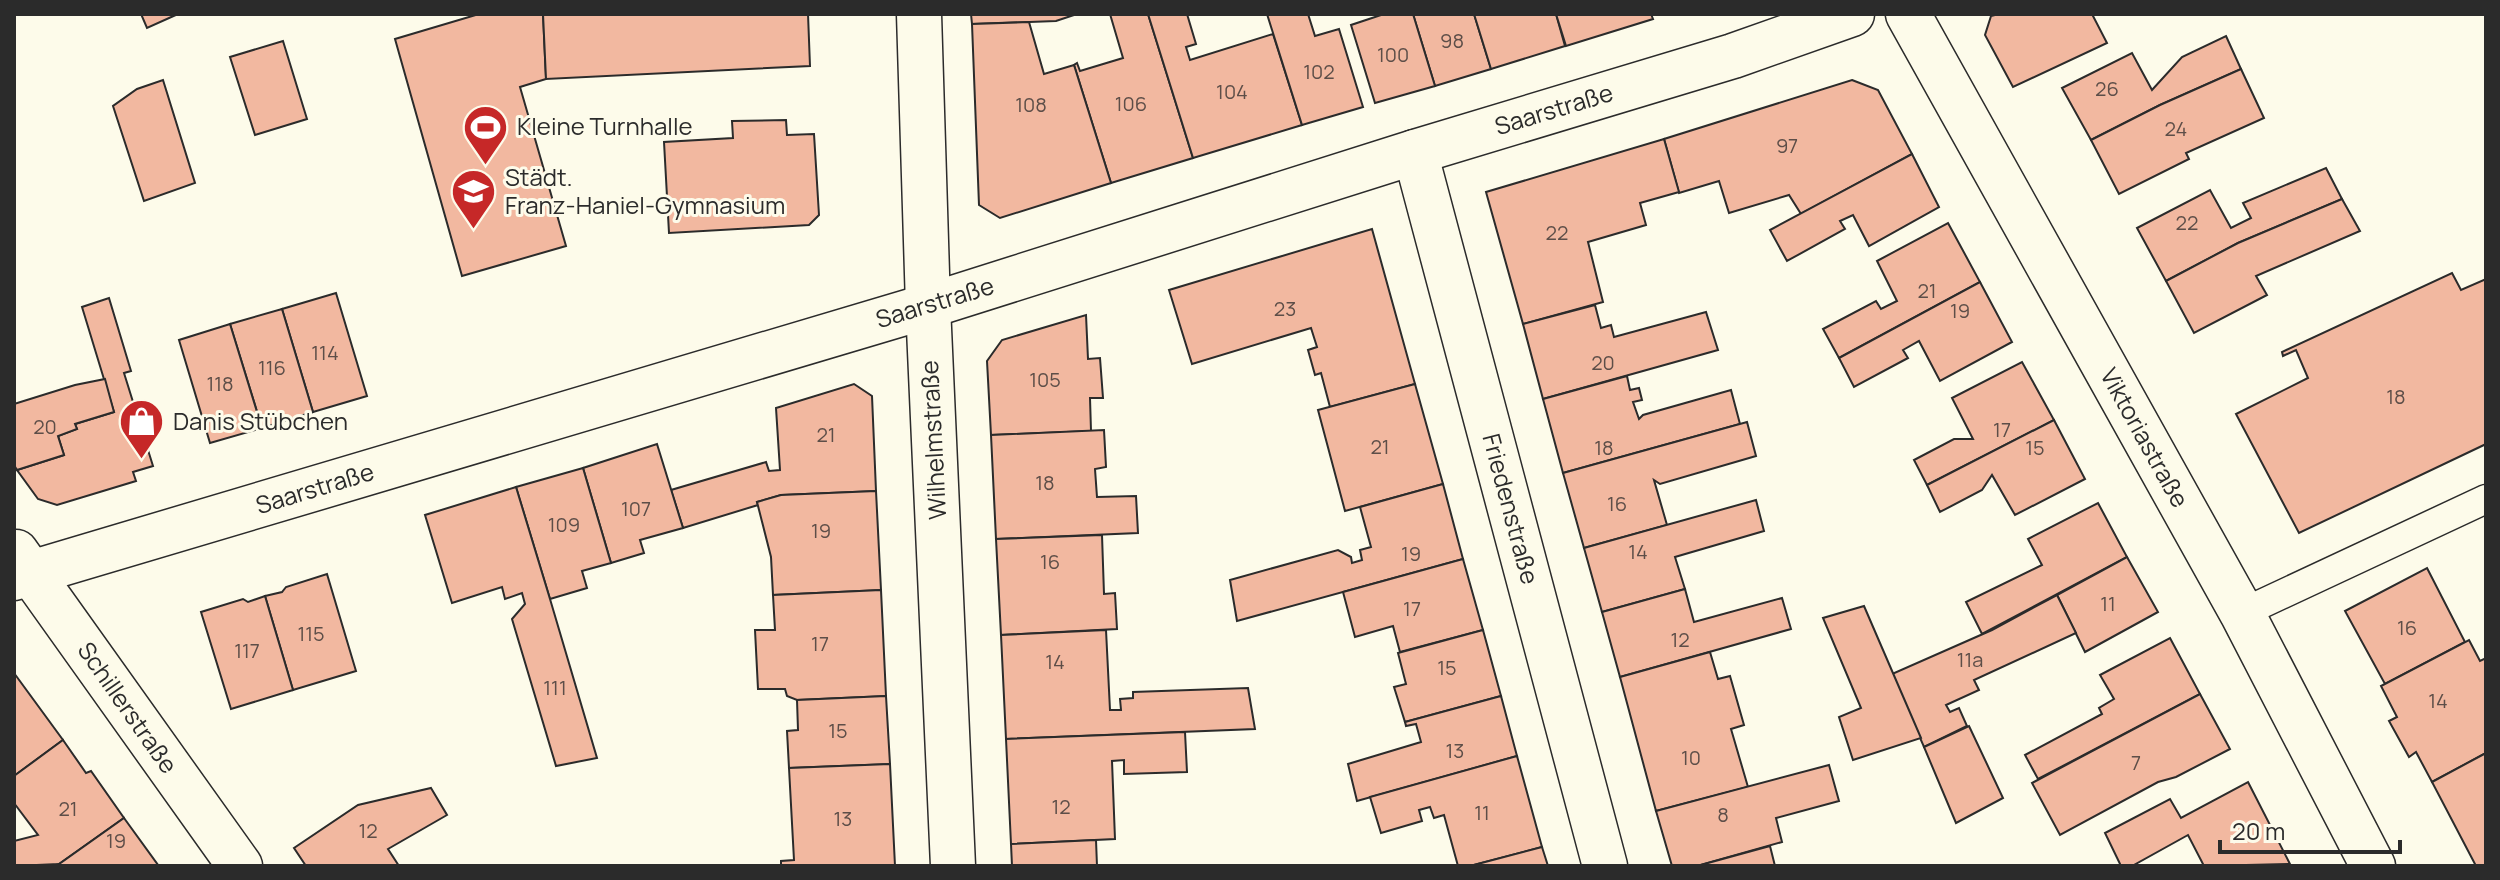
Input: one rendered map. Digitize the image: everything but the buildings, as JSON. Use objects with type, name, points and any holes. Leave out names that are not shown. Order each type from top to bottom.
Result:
[{"type":"street","name":"Wilhelmstraße","points":[[919,14],[928,306],[953,866]]},
{"type":"street","name":"Saarstraße","points":[[20,567],[928,306],[1415,152],[1733,56],[1852,14]]},
{"type":"street","name":"Viktoriastraße","points":[[1908,14],[2242,613],[2373,866]]},
{"type":"street","name":"Friedenstraße","points":[[1415,152],[1605,866]]},
{"type":"street","name":"Schillerstraße","points":[[20,567],[240,866]]},
{"type":"lane","points":[[2242,613],[2486,499]]},
{"type":"place","name":"Kleine Turnhalle","points":[[486,166]]},
{"type":"place","name":"Städt. Franz-Haniel-Gymnasium","points":[[474,231]]},
{"type":"place","name":"Danis Stübchen","points":[[142,461]]}]
